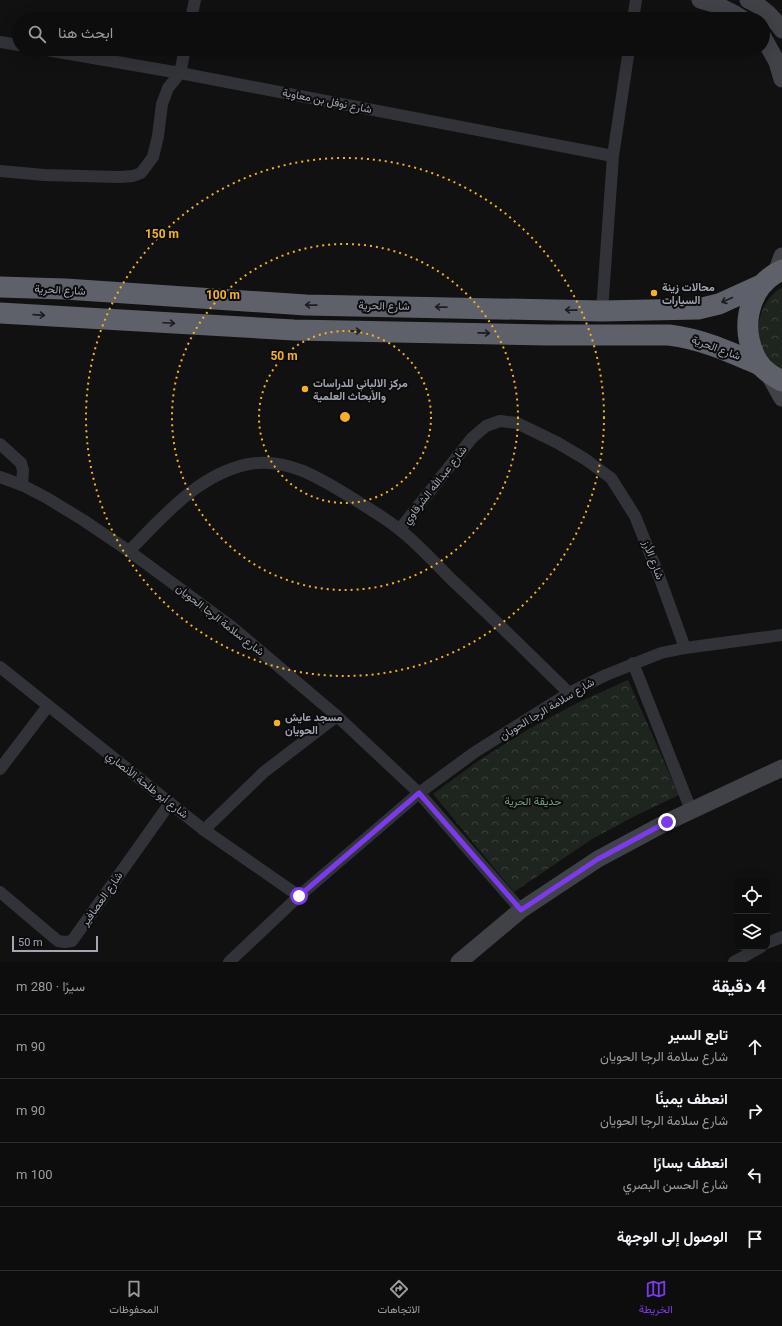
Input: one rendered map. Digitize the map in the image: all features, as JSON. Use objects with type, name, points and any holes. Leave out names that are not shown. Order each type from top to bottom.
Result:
[{"type":"highway","name":"شارع الحرية","points":[[0,287],[65,289],[306,305],[602,311],[698,309],[718,304],[776,271]]},
{"type":"highway","points":[[770,373],[751,350],[747,333],[747,321],[753,298],[776,271]]},
{"type":"highway","name":"شارع الحرية","points":[[0,313],[294,330],[547,335],[669,335],[708,344],[770,373]]},
{"type":"street","points":[[192,12],[194,0]]},
{"type":"street","points":[[634,12],[636,0]]},
{"type":"street","points":[[700,0],[734,12]]},
{"type":"street","points":[[748,0],[767,12]]},
{"type":"street","points":[[770,14],[782,30]]},
{"type":"street","points":[[0,42],[12,44]]},
{"type":"street","points":[[770,50],[777,62],[782,79]]},
{"type":"street","name":"شارع نوفل بن معاوية","points":[[80,56],[613,156]]},
{"type":"street","points":[[0,171],[120,177],[133,176],[141,173],[153,157],[158,136],[162,104],[172,83],[180,74],[184,56]]},
{"type":"street","points":[[602,311],[613,156],[628,56]]},
{"type":"street","points":[[770,373],[782,398]]},
{"type":"street","name":"شارع عبدالله الشرقاوي","points":[[569,693],[506,630],[400,530],[472,438],[486,426],[500,421],[517,423],[538,432],[585,459],[611,478]]},
{"type":"street","points":[[0,444],[20,463],[23,470],[22,486]]},
{"type":"street","points":[[129,552],[186,495],[206,480],[226,471],[249,464],[271,463],[293,466],[319,478],[400,530]]},
{"type":"street","name":"شارع سلامة الرجا الحويان","points":[[0,477],[47,498],[83,520],[232,627],[337,716],[419,793],[521,910]]},
{"type":"street","name":"شارع الأرز","points":[[611,478],[635,516],[685,648]]},
{"type":"street","name":"شارع سلامة الرجا الحويان","points":[[229,962],[299,896],[419,793],[476,752],[569,693],[633,663],[661,653],[685,648],[782,635]]},
{"type":"street","points":[[633,663],[691,810]]},
{"type":"street","name":"شارع أبو طلحة الأنصاري","points":[[0,667],[204,830],[299,896]]},
{"type":"street","points":[[0,769],[48,706]]},
{"type":"street","points":[[204,830],[264,772],[337,716]]},
{"type":"street","points":[[459,962],[521,910],[598,859],[691,810],[753,783],[782,768]]},
{"type":"street","points":[[753,783],[782,779]]},
{"type":"street","name":"شارع العصافير","points":[[0,892],[58,941],[72,941],[170,803]]},
{"type":"street","points":[[770,942],[782,937]]},
{"type":"street","points":[[734,962],[748,959],[758,950]]},
{"type":"green space","points":[[782,287],[782,372],[770,361],[762,348],[759,340],[759,322],[761,314],[769,298]]},
{"type":"green space","name":"حديقة الحرية","points":[[628,680],[679,795],[592,839],[514,892],[433,794],[478,761],[527,730],[577,703]]},
{"type":"place","name":"محالات زينة السيارات","points":[[654,293]]},
{"type":"place","name":"مركز الالباني للدراسات والأبحاث العلمية","points":[[305,389]]},
{"type":"place","name":"مسجد عايش الحويان","points":[[277,723]]},
{"type":"route","points":[[299,896],[419,793],[521,910],[598,859],[667,822]]}]
